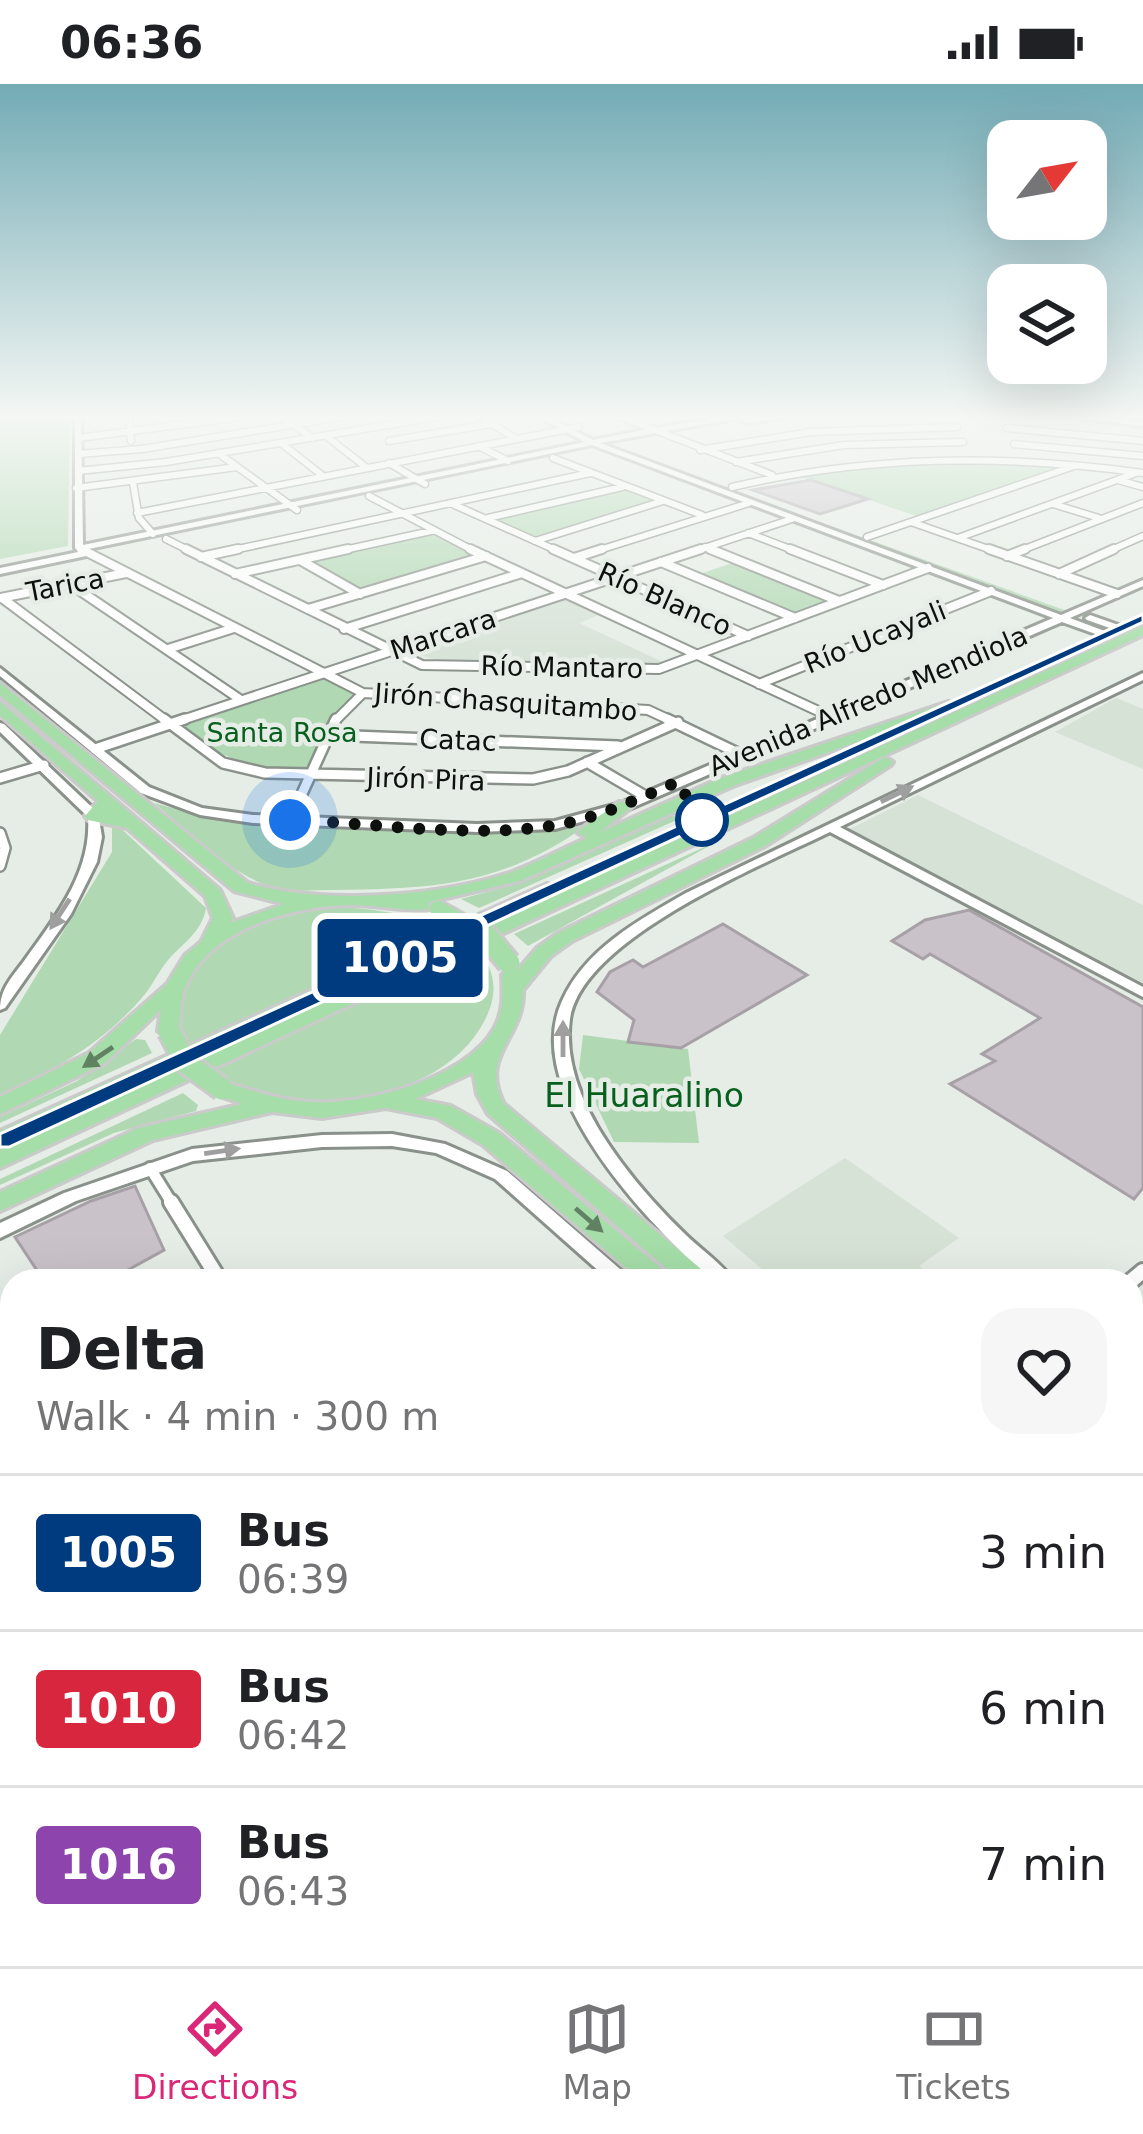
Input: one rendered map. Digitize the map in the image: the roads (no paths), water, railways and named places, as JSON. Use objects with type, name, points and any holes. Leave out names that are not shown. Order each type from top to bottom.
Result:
[{"type":"highway","points":[[0,1160],[1143,619]]},
{"type":"highway","points":[[0,1140],[1143,630]]},
{"type":"highway","points":[[0,687],[114,795]]},
{"type":"highway","points":[[0,706],[141,818],[241,887],[278,898],[408,901],[490,885],[555,861],[727,782],[963,707]]},
{"type":"highway","points":[[383,1103],[445,1080],[490,1047],[505,1027],[515,986],[544,952],[759,842],[963,707]]},
{"type":"highway","points":[[94,816],[114,795],[145,790],[141,818]]},
{"type":"highway","points":[[555,861],[625,806]]},
{"type":"highway","points":[[0,1106],[97,1058],[142,1021],[210,944],[224,919],[218,899],[141,818],[94,816]]},
{"type":"highway","points":[[608,917],[715,884]]},
{"type":"highway","points":[[210,944],[266,914],[332,899]]},
{"type":"highway","points":[[408,901],[438,909],[482,931],[509,963],[515,986]]},
{"type":"highway","points":[[177,981],[167,1014],[169,1031],[186,1063],[222,1089],[271,1106],[318,1110],[383,1103],[443,1111],[479,1131],[645,1269]]},
{"type":"highway","points":[[490,1047],[482,1070],[484,1089],[496,1108],[684,1269]]},
{"type":"highway","points":[[0,1202],[147,1134],[271,1106]]},
{"type":"highway","points":[[0,1213],[66,1169]]},
{"type":"main road","points":[[78,503],[84,550]]},
{"type":"main road","points":[[0,571],[153,534],[319,503]]},
{"type":"main road","points":[[84,550],[166,538],[326,503]]},
{"type":"main road","points":[[749,503],[1070,615]]},
{"type":"main road","points":[[775,503],[1114,632]]},
{"type":"main road","name":"Avenida Alfredo Mendiola","points":[[0,671],[145,790],[224,816],[477,828],[555,825],[625,806],[1143,583]]},
{"type":"main road","points":[[712,1269],[649,1210],[602,1147],[561,1053],[569,1000],[622,939],[715,884],[1143,676]]},
{"type":"main road","points":[[0,725],[94,816],[98,830],[95,857],[2,998]]},
{"type":"main road","points":[[830,827],[1143,993]]},
{"type":"main road","points":[[0,1231],[70,1197],[150,1168],[237,1148],[392,1140],[460,1154],[520,1187],[609,1269]]},
{"type":"street","points":[[136,503],[137,513],[153,534]]},
{"type":"street","points":[[137,513],[189,503]]},
{"type":"street","points":[[287,503],[294,508]]},
{"type":"street","points":[[380,503],[831,716]]},
{"type":"street","points":[[201,557],[446,503]]},
{"type":"street","name":"Río Blanco","points":[[452,503],[748,636]]},
{"type":"street","points":[[485,518],[551,503]]},
{"type":"street","points":[[535,541],[658,503]]},
{"type":"street","points":[[669,503],[705,516]]},
{"type":"street","points":[[574,558],[749,503]]},
{"type":"street","points":[[867,537],[966,503]]},
{"type":"street","points":[[958,538],[1055,503]]},
{"type":"street","points":[[1007,556],[1143,503]]},
{"type":"street","points":[[1052,504],[1102,519]]},
{"type":"street","name":"Marcara","points":[[94,748],[792,519]]},
{"type":"street","points":[[911,522],[1117,594]]},
{"type":"street","points":[[235,574],[431,530]]},
{"type":"street","points":[[748,533],[883,585]]},
{"type":"street","points":[[1059,574],[1143,536]]},
{"type":"street","name":"Río Mantaro","points":[[166,538],[422,665],[659,669],[928,568]]},
{"type":"street","points":[[705,548],[839,602]]},
{"type":"street","name":"Jirón Chasquitambo","points":[[84,550],[363,693],[635,709],[678,722],[742,755]]},
{"type":"street","points":[[308,610],[486,556]]},
{"type":"street","points":[[299,560],[360,594]]},
{"type":"street","points":[[661,562],[795,618]]},
{"type":"street","name":"Tarica","points":[[1,598],[129,572]]},
{"type":"street","points":[[344,629],[522,573]]},
{"type":"street","points":[[70,584],[241,700]]},
{"type":"street","name":"Río Ucayali","points":[[759,684],[991,591]]},
{"type":"street","name":"Jirón Pira","points":[[1,598],[223,763],[265,773],[512,781],[548,776],[678,722]]},
{"type":"street","points":[[168,649],[234,628]]},
{"type":"street","points":[[290,820],[340,712],[363,693]]},
{"type":"street","name":"Catac","points":[[328,735],[627,746]]},
{"type":"street","points":[[588,745],[599,752],[591,760],[645,796]]},
{"type":"street","points":[[0,778],[44,765]]},
{"type":"street","points":[[0,833],[5,848],[0,866]]},
{"type":"street","points":[[150,1168],[213,1269]]},
{"type":"park label","name":"Santa Rosa","points":[[282,732]]},
{"type":"park label","name":"El Huaralino","points":[[644,1095]]}]
